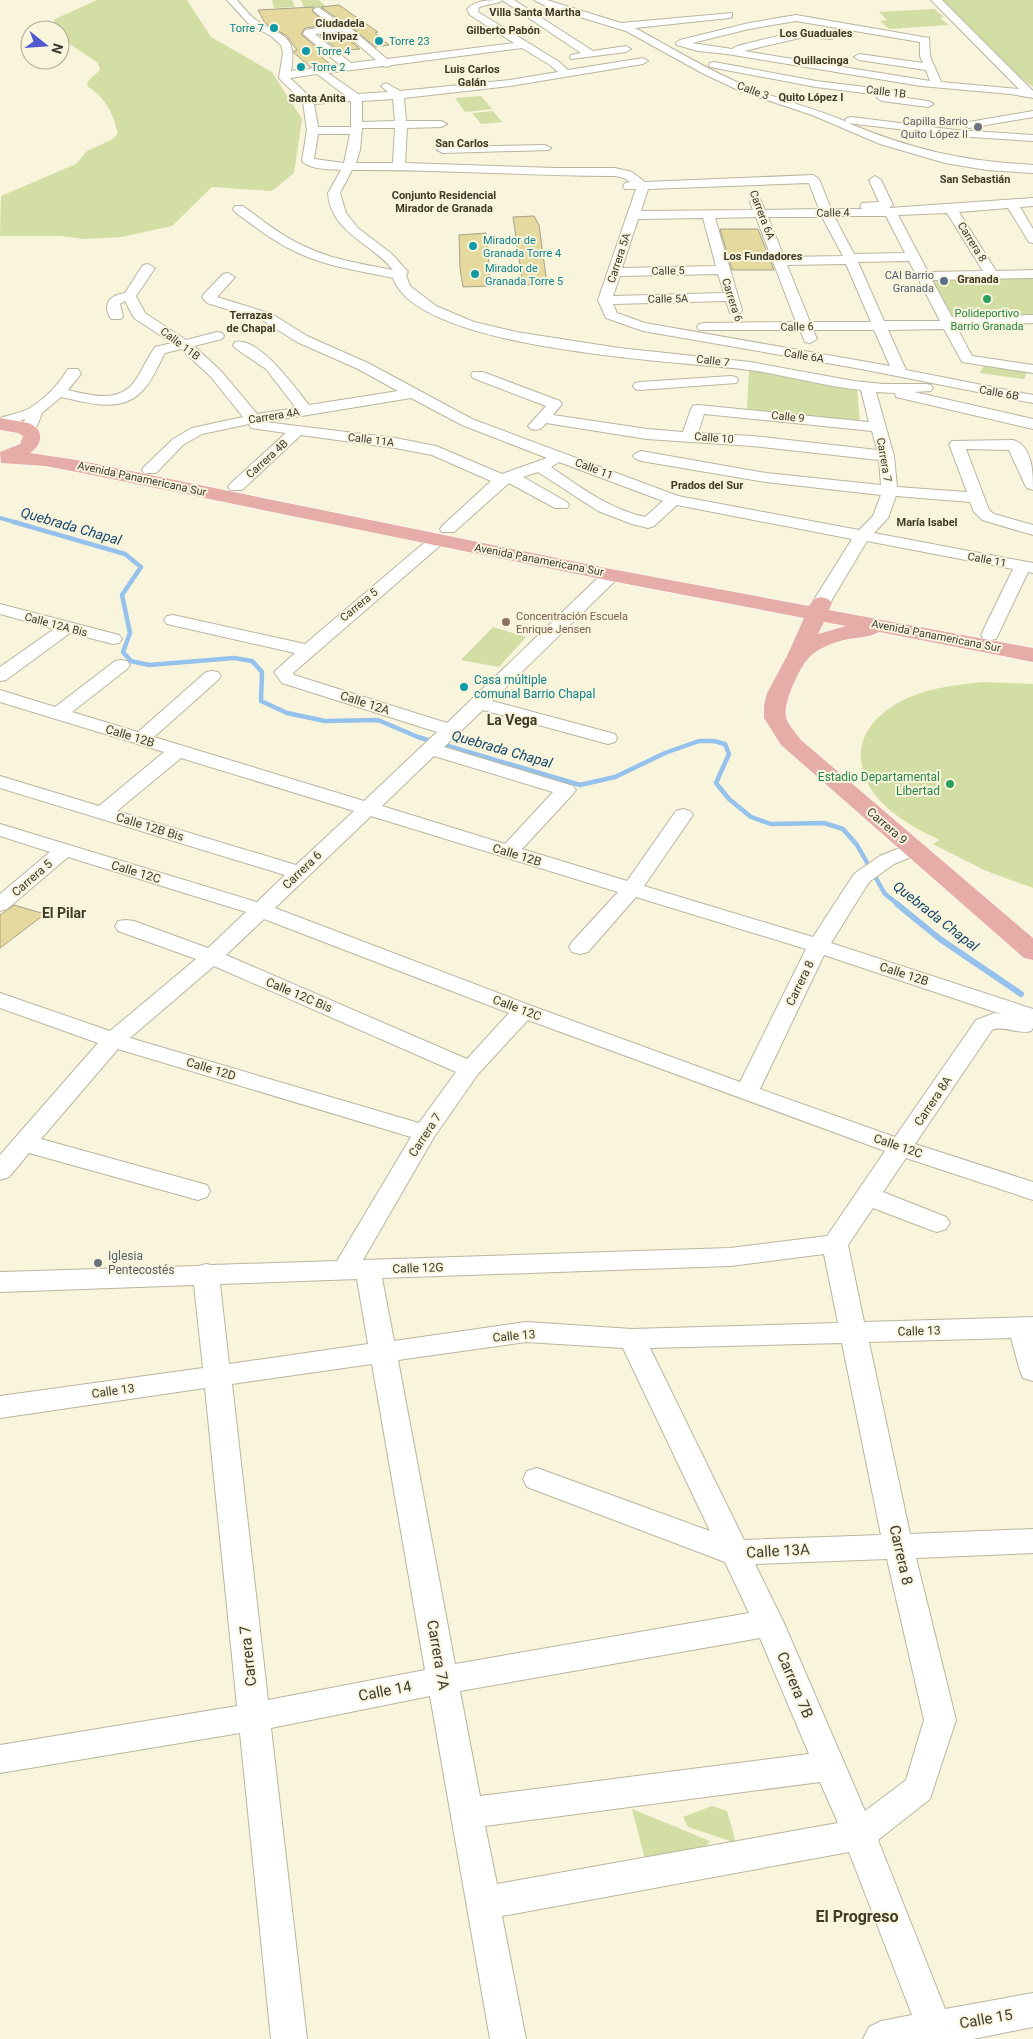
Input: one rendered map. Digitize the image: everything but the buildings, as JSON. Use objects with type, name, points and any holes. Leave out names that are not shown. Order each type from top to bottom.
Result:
[{"type":"main road","name":"Avenida Panamericana Sur","points":[[0,423],[17,425],[31,435],[70,454],[236,487],[611,574],[1033,643]]},
{"type":"main road","points":[[1,457],[20,452],[31,444],[31,435]]},
{"type":"main road","name":"Avenida Panamericana Sur","points":[[1,457],[45,460],[442,534],[818,608],[916,632],[1033,654]]},
{"type":"main road","name":"Carrera 9","points":[[818,608],[798,656],[778,693],[775,705],[775,718],[793,745],[1033,952]]},
{"type":"main road","points":[[798,656],[809,646],[845,632],[868,629],[916,632]]},
{"type":"street","points":[[232,0],[253,23],[267,28],[286,41],[289,58],[284,78],[308,101],[313,130],[308,162],[348,167],[400,166],[555,172],[615,172],[628,175],[643,186]]},
{"type":"street","points":[[497,0],[485,1],[476,5],[472,9],[473,13],[492,26],[509,44],[516,56]]},
{"type":"street","points":[[507,0],[590,54]]},
{"type":"street","name":"Calle 3","points":[[539,0],[600,25],[621,26],[744,89],[816,113],[884,142],[930,156],[987,166],[1033,169]]},
{"type":"street","points":[[936,0],[1032,98]]},
{"type":"street","points":[[318,10],[339,27],[345,29],[392,63],[415,76],[440,97],[441,124],[446,142],[442,167]]},
{"type":"street","points":[[621,26],[729,15]]},
{"type":"street","points":[[662,47],[730,30],[796,18],[925,40],[925,56],[937,84]]},
{"type":"street","points":[[492,26],[536,20]]},
{"type":"street","points":[[285,75],[469,53],[530,39],[549,28],[588,22],[600,25]]},
{"type":"street","points":[[339,27],[313,30],[308,33],[354,68],[372,76],[398,95],[400,166]]},
{"type":"street","points":[[727,51],[808,34],[841,40]]},
{"type":"street","points":[[530,39],[549,61],[566,74]]},
{"type":"street","points":[[308,101],[398,95],[440,97],[475,87],[643,61],[612,40]]},
{"type":"street","points":[[766,42],[799,48]]},
{"type":"street","points":[[681,43],[698,48],[1032,98]]},
{"type":"street","points":[[549,61],[626,49]]},
{"type":"street","points":[[469,53],[485,64]]},
{"type":"street","points":[[906,53],[925,56]]},
{"type":"street","points":[[844,55],[930,67]]},
{"type":"street","points":[[434,57],[448,67]]},
{"type":"street","name":"Calle 1B","points":[[682,57],[783,78],[932,100]]},
{"type":"street","points":[[530,66],[546,77]]},
{"type":"street","points":[[319,71],[356,98]]},
{"type":"street","points":[[500,75],[510,83]]},
{"type":"street","points":[[462,77],[475,87]]},
{"type":"street","points":[[798,88],[932,100],[939,116],[987,166]]},
{"type":"street","name":"Calle 7","points":[[356,98],[356,128],[348,167],[334,191],[336,208],[348,224],[383,250],[394,261],[401,272],[399,275],[403,288],[412,297],[442,315],[486,330],[558,345],[751,366],[874,388]]},
{"type":"street","points":[[1018,105],[1032,98]]},
{"type":"street","points":[[953,131],[1033,114]]},
{"type":"street","points":[[850,120],[1033,138]]},
{"type":"street","points":[[313,130],[400,124],[441,124]]},
{"type":"street","points":[[1008,136],[1033,131]]},
{"type":"street","points":[[446,142],[545,148]]},
{"type":"street","points":[[614,187],[814,180],[900,373]]},
{"type":"street","points":[[875,180],[967,359],[1033,369]]},
{"type":"street","name":"Carrera 6A","points":[[749,183],[818,359]]},
{"type":"street","name":"Carrera 5A","points":[[643,186],[605,300],[611,315],[628,323],[643,327]]},
{"type":"street","name":"Calle 4","points":[[632,215],[761,214],[888,208],[951,210],[1033,202]]},
{"type":"street","points":[[1012,204],[1033,239]]},
{"type":"street","points":[[239,209],[282,239],[316,256],[332,262],[399,275]]},
{"type":"street","name":"Carrera 8","points":[[951,210],[992,275]]},
{"type":"street","name":"Carrera 6","points":[[708,214],[730,297],[741,328]]},
{"type":"street","points":[[779,261],[915,257]]},
{"type":"street","points":[[116,316],[112,308],[114,303],[121,298],[130,296],[148,268]]},
{"type":"street","name":"Calle 5","points":[[614,272],[723,270]]},
{"type":"street","points":[[924,276],[1033,274]]},
{"type":"street","name":"Calle 11","points":[[228,277],[209,297],[212,300],[267,317],[310,343],[363,366],[467,422],[669,498],[1028,567]]},
{"type":"street","name":"Calle 11B","points":[[130,296],[138,315],[183,344],[216,374],[253,418]]},
{"type":"street","name":"Calle 5A","points":[[605,300],[730,297]]},
{"type":"street","name":"Calle 6","points":[[643,327],[878,326],[1033,319]]},
{"type":"street","name":"Calle 6A","points":[[643,327],[861,365],[964,387]]},
{"type":"street","points":[[58,392],[106,401],[124,399],[138,387],[160,350],[217,336]]},
{"type":"street","points":[[587,348],[601,338]]},
{"type":"street","points":[[640,353],[662,339]]},
{"type":"street","points":[[240,345],[271,366],[306,411]]},
{"type":"street","points":[[656,355],[640,386],[731,380]]},
{"type":"street","points":[[0,423],[35,411],[58,392],[74,374],[73,372]]},
{"type":"street","points":[[478,375],[555,404],[522,442]]},
{"type":"street","points":[[874,388],[964,387]]},
{"type":"street","name":"Calle 6B","points":[[964,387],[1033,399]]},
{"type":"street","points":[[874,388],[1033,424]]},
{"type":"street","name":"Carrera 7","points":[[818,608],[862,536],[880,518],[890,492],[886,456],[878,427],[874,388]]},
{"type":"street","name":"Carrera 4A","points":[[150,470],[178,442],[197,430],[253,418],[412,393]]},
{"type":"street","name":"Calle 9","points":[[689,436],[698,408],[878,427]]},
{"type":"street","points":[[31,435],[35,411]]},
{"type":"street","points":[[742,474],[759,414]]},
{"type":"street","name":"Calle 10","points":[[542,418],[647,434],[752,440],[797,447],[886,456]]},
{"type":"street","points":[[797,447],[806,419]]},
{"type":"street","name":"Calle 11A","points":[[235,422],[395,443],[436,451],[506,478],[561,505]]},
{"type":"street","name":"Carrera 4B","points":[[236,487],[297,431]]},
{"type":"street","points":[[1033,485],[1018,449],[1013,445],[957,444],[982,512],[988,517],[1033,530]]},
{"type":"street","points":[[813,482],[816,449]]},
{"type":"street","points":[[641,456],[742,474],[890,492],[977,498]]},
{"type":"street","name":"Carrera 5","points":[[283,672],[506,478],[562,457]]},
{"type":"street","points":[[538,466],[598,505],[628,520],[648,523],[669,498],[684,465]]},
{"type":"street","points":[[990,635],[1028,567]]},
{"type":"street","name":"Carrera 6","points":[[0,1170],[113,1040],[164,999],[211,957],[479,703],[611,574]]},
{"type":"street","name":"Calle 12A Bis","points":[[0,609],[112,639]]},
{"type":"street","points":[[174,620],[307,650]]},
{"type":"street","points":[[0,676],[66,628]]},
{"type":"street","points":[[58,714],[120,665]]},
{"type":"street","name":"Calle 12A","points":[[283,672],[288,679],[566,790],[508,852]]},
{"type":"street","points":[[142,739],[212,676]]},
{"type":"street","name":"Calle 12B","points":[[0,696],[818,946],[1033,1017]]},
{"type":"street","points":[[0,716],[20,702]]},
{"type":"street","points":[[479,703],[608,738]]},
{"type":"street","points":[[103,813],[179,750]]},
{"type":"street","name":"Calle 12B Bis","points":[[0,782],[299,873]]},
{"type":"street","points":[[580,947],[631,890],[683,815]]},
{"type":"street","name":"Calle 12C","points":[[0,830],[261,910],[524,1011],[746,1092],[901,1148],[1033,1191]]},
{"type":"street","name":"Carrera 8","points":[[746,1092],[818,946],[861,878],[887,860],[914,849]]},
{"type":"street","name":"Carrera 5","points":[[0,905],[64,850]]},
{"type":"street","name":"Calle 12C Bis","points":[[126,926],[211,957],[470,1069]]},
{"type":"street","name":"Calle 12D","points":[[0,1000],[113,1040],[425,1133]]},
{"type":"street","name":"Carrera 7","points":[[356,1271],[425,1133],[470,1069],[524,1011]]},
{"type":"street","name":"Carrera 8A","points":[[835,1244],[984,1025],[995,1020],[1033,1029]]},
{"type":"street","points":[[24,1143],[198,1190]]},
{"type":"street","points":[[868,1196],[937,1222]]},
{"type":"street","name":"Carrera 8","points":[[835,1244],[898,1545],[940,1720],[920,1789],[859,1835]]},
{"type":"street","name":"Calle 12G","points":[[0,1282],[206,1273],[356,1271],[730,1256],[835,1244]]},
{"type":"street","name":"Carrera 7A","points":[[356,1271],[384,1354],[508,2039]]},
{"type":"street","name":"Carrera 7","points":[[206,1273],[289,2039]]},
{"type":"street","points":[[1027,1327],[1033,1371]]},
{"type":"street","name":"Calle 13","points":[[0,1407],[384,1354],[526,1332],[632,1339],[1027,1327]]},
{"type":"street","name":"Carrera 7B","points":[[632,1339],[769,1623],[859,1835],[937,2033]]},
{"type":"street","name":"Calle 13A","points":[[536,1479],[735,1552],[1033,1541]]},
{"type":"street","name":"Calle 14","points":[[0,1759],[254,1717],[443,1680],[769,1623]]},
{"type":"street","points":[[467,1813],[830,1766]]},
{"type":"street","points":[[483,1903],[859,1835]]},
{"type":"street","name":"Calle 15","points":[[881,2039],[937,2033],[1033,2010]]},
{"type":"green space","points":[[97,0],[187,0],[211,37],[272,72],[302,119],[294,173],[272,191],[212,187],[172,226],[121,237],[84,239],[60,236],[0,236],[1,196],[76,164],[87,151],[111,140],[118,134],[108,107],[87,86],[88,81],[100,70],[98,63],[70,45],[70,20],[55,19]]},
{"type":"green space","points":[[272,0],[292,0],[295,8],[304,7],[301,0],[319,0],[329,9],[318,10],[317,8],[310,11],[327,26],[323,26],[307,12],[295,13],[292,7],[274,8]]},
{"type":"green space","points":[[941,0],[1033,0],[1033,87],[1019,76]]},
{"type":"green space","points":[[934,9],[944,17],[940,18],[949,25],[889,29],[880,21],[887,20],[879,12]]},
{"type":"green space","points":[[481,96],[492,109],[465,112],[455,98]]},
{"type":"green space","points":[[493,111],[502,122],[481,124],[472,113]]},
{"type":"green space","name":"Polideportivo Barrio Granada","points":[[1033,276],[1033,321],[955,322],[930,277]]},
{"type":"green space","points":[[984,365],[1027,372],[1024,379],[980,373]]},
{"type":"green space","points":[[749,370],[857,388],[860,422],[747,409]]},
{"type":"green space","points":[[493,627],[526,637],[499,667],[461,660]]},
{"type":"green space","name":"Estadio Departamental Libertad","points":[[985,682],[1033,684],[1033,888],[986,871],[933,844],[940,840],[898,817],[875,795],[867,782],[862,768],[861,752],[864,739],[874,722],[890,708],[923,692]]},
{"type":"green space","points":[[712,1806],[727,1811],[736,1843],[688,1827],[683,1817]]},
{"type":"green space","points":[[632,1809],[710,1841],[704,1849],[646,1863]]},
{"type":"waterway","name":"Quebrada Chapal","points":[[0,518],[18,523]]},
{"type":"waterway","name":"Quebrada Chapal","points":[[14,522],[125,554],[141,567],[122,595],[130,633],[123,652],[131,661],[149,665],[234,658],[252,661],[262,672],[261,701],[287,713],[325,721],[378,720],[418,737],[580,785],[615,777],[665,753],[699,741],[714,741],[725,744],[729,754],[716,783],[729,799],[751,817],[771,824],[824,823],[843,829],[857,845],[885,894],[899,905]]},
{"type":"waterway","name":"Quebrada Chapal","points":[[897,904],[940,939],[1021,994]]},
{"type":"place","name":"Torre 7","points":[[274,28]]},
{"type":"place","name":"Torre 23","points":[[379,41]]},
{"type":"place","name":"Torre 4","points":[[306,51]]},
{"type":"place","name":"Torre 2","points":[[301,67]]},
{"type":"place","name":"Capilla Barrio Quito López II","points":[[978,127]]},
{"type":"place","name":"Mirador de Granada Torre 4","points":[[473,246]]},
{"type":"place","name":"Mirador de Granada Torre 5","points":[[475,274]]},
{"type":"place","name":"CAI Barrio Granada","points":[[944,281]]},
{"type":"place","name":"Polideportivo Barrio Granada","points":[[987,299]]},
{"type":"place","name":"Concentración Escuela Enrique Jensen","points":[[506,622]]},
{"type":"place","name":"Casa múltiple comunal Barrio Chapal","points":[[464,687]]},
{"type":"place","name":"Estadio Departamental Libertad","points":[[950,784]]},
{"type":"place","name":"Iglesia Pentecostés","points":[[98,1263]]},
{"type":"district","name":"Villa Santa Martha","points":[[535,12]]},
{"type":"district","name":"Ciudadela Invipaz","points":[[340,29]]},
{"type":"district","name":"Gilberto Pabón","points":[[503,30]]},
{"type":"district","name":"Los Guaduales","points":[[816,33]]},
{"type":"district","name":"Quillacinga","points":[[821,60]]},
{"type":"district","name":"Luis Carlos Galán","points":[[472,75]]},
{"type":"district","name":"Quito López I","points":[[811,97]]},
{"type":"district","name":"Santa Anita","points":[[317,98]]},
{"type":"district","name":"San Carlos","points":[[462,143]]},
{"type":"district","name":"San Sebastián","points":[[975,179]]},
{"type":"district","name":"Conjunto Residencial Mirador de Granada","points":[[444,201]]},
{"type":"district","name":"Los Fundadores","points":[[763,256]]},
{"type":"district","name":"Granada","points":[[978,279]]},
{"type":"district","name":"Terrazas de Chapal","points":[[251,321]]},
{"type":"district","name":"Prados del Sur","points":[[707,485]]},
{"type":"district","name":"María Isabel","points":[[927,522]]},
{"type":"district","name":"La Vega","points":[[512,720]]},
{"type":"district","name":"El Pilar","points":[[64,913]]},
{"type":"district","name":"El Progreso","points":[[857,1916]]}]
